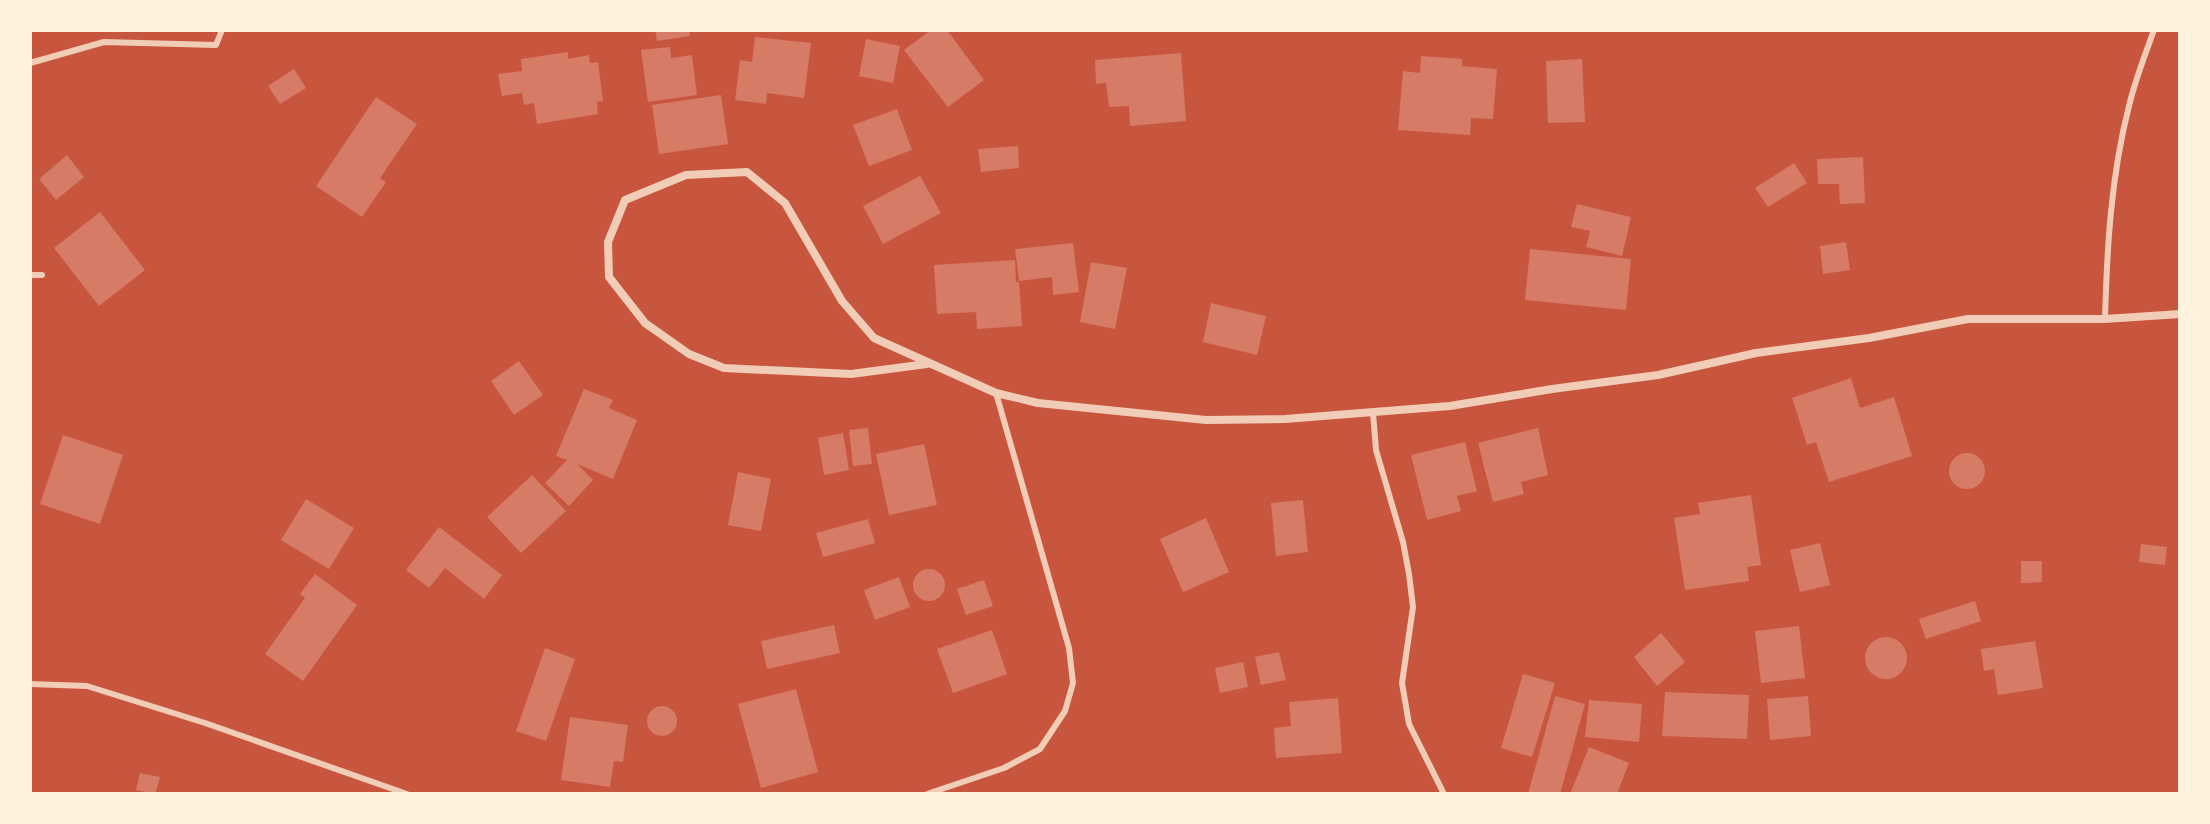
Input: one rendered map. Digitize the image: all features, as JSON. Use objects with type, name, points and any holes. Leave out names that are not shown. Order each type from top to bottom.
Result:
[{"type":"street","points":[[927,364],[851,374],[724,368],[689,354],[645,323],[609,277],[608,242],[625,200],[686,175],[747,172],[785,203],[842,301],[874,338],[996,393],[1038,403],[1206,420],[1285,419],[1450,406],[1658,375],[1756,353],[1869,338],[1968,319],[2105,319],[2180,314]]},
{"type":"lane","points":[[30,63],[104,42],[216,45],[222,30]]},
{"type":"lane","points":[[2105,319],[2108,243],[2116,171],[2129,104],[2154,30]]},
{"type":"lane","points":[[30,275],[42,275]]},
{"type":"lane","points":[[927,794],[1004,768],[1040,749],[1065,711],[1073,683],[1069,648],[996,393]]},
{"type":"lane","points":[[1373,413],[1376,450],[1403,542],[1413,607],[1402,683],[1409,724],[1444,794]]},
{"type":"lane","points":[[30,684],[87,686],[205,723],[407,794]]},
{"type":"building","points":[[655,30],[689,30],[690,36],[657,41]]},
{"type":"building","points":[[931,30],[947,30],[984,80],[948,107],[904,50]]},
{"type":"building","points":[[755,37],[811,43],[804,98],[767,93],[766,104],[735,100],[740,60],[752,62]]},
{"type":"building","points":[[866,39],[900,46],[893,83],[859,76]]},
{"type":"building","points":[[670,47],[671,58],[692,55],[697,95],[648,102],[641,50]]},
{"type":"building","points":[[568,52],[568,59],[589,55],[590,63],[598,62],[603,101],[597,102],[598,114],[537,124],[534,103],[524,105],[522,93],[502,96],[498,74],[522,71],[521,59]]},
{"type":"building","points":[[1181,53],[1186,121],[1130,126],[1129,106],[1109,107],[1106,83],[1096,84],[1095,60]]},
{"type":"building","points":[[1421,56],[1462,59],[1462,66],[1497,69],[1493,119],[1471,118],[1470,135],[1398,130],[1403,71],[1420,73]]},
{"type":"building","points":[[1582,59],[1585,122],[1548,123],[1546,61]]},
{"type":"building","points":[[294,69],[306,88],[280,104],[268,86]]},
{"type":"building","points":[[721,95],[728,144],[659,154],[652,105]]},
{"type":"building","points":[[376,97],[417,124],[380,178],[386,182],[362,217],[316,186]]},
{"type":"building","points":[[897,109],[912,150],[869,166],[853,125]]},
{"type":"building","points":[[1018,146],[1019,168],[981,172],[978,149]]},
{"type":"building","points":[[67,155],[84,177],[56,200],[39,179]]},
{"type":"building","points":[[1863,157],[1865,203],[1840,204],[1839,184],[1818,184],[1817,159]]},
{"type":"building","points":[[1794,163],[1807,183],[1768,207],[1755,188]]},
{"type":"building","points":[[920,176],[941,213],[883,244],[863,206]]},
{"type":"building","points":[[1577,204],[1631,217],[1622,256],[1586,247],[1590,231],[1571,227]]},
{"type":"building","points":[[100,212],[145,270],[99,306],[54,248]]},
{"type":"building","points":[[1846,242],[1850,270],[1823,274],[1820,246]]},
{"type":"building","points":[[1073,243],[1079,292],[1053,295],[1052,277],[1019,281],[1015,249]]},
{"type":"building","points":[[1530,249],[1631,259],[1626,310],[1525,300]]},
{"type":"building","points":[[1015,260],[1022,326],[977,329],[976,312],[937,314],[934,265]]},
{"type":"building","points":[[1091,262],[1127,268],[1115,329],[1080,322]]},
{"type":"building","points":[[1211,303],[1266,316],[1257,355],[1203,342]]},
{"type":"building","points":[[519,361],[543,395],[514,415],[491,381]]},
{"type":"building","points":[[1851,378],[1860,408],[1894,397],[1912,456],[1829,482],[1816,442],[1807,445],[1792,398]]},
{"type":"building","points":[[584,389],[613,400],[609,408],[637,420],[613,479],[577,464],[593,480],[569,506],[545,483],[567,460],[556,456]]},
{"type":"building","points":[[868,428],[872,464],[853,466],[849,430]]},
{"type":"building","points":[[1538,428],[1548,475],[1521,482],[1524,494],[1493,502],[1478,443]]},
{"type":"building","points":[[843,433],[849,470],[824,475],[818,438]]},
{"type":"building","points":[[63,435],[123,455],[100,524],[40,504]]},
{"type":"building","points":[[1465,442],[1477,491],[1457,496],[1461,511],[1427,520],[1411,455]]},
{"type":"building","points":[[924,444],[937,505],[889,515],[876,454]]},
{"type":"building","points":[[1967,453],[1980,458],[1985,471],[1980,484],[1967,489],[1954,484],[1949,471],[1954,458]]},
{"type":"building","points":[[738,472],[771,479],[761,531],[728,525]]},
{"type":"building","points":[[532,475],[566,511],[521,553],[487,517]]},
{"type":"building","points":[[1751,495],[1761,565],[1747,567],[1749,581],[1685,590],[1674,518],[1700,514],[1698,503]]},
{"type":"building","points":[[306,499],[354,528],[329,569],[281,540]]},
{"type":"building","points":[[1303,500],[1308,552],[1276,556],[1271,503]]},
{"type":"building","points":[[1206,518],[1229,572],[1183,592],[1160,539]]},
{"type":"building","points":[[868,519],[875,543],[823,557],[816,533]]},
{"type":"building","points":[[439,527],[502,575],[484,599],[445,568],[429,588],[406,570]]},
{"type":"building","points":[[1820,543],[1830,585],[1800,592],[1790,550]]},
{"type":"building","points":[[2141,544],[2167,547],[2165,565],[2139,562]]},
{"type":"building","points":[[2021,561],[2042,561],[2042,582],[2021,583]]},
{"type":"building","points":[[929,569],[941,573],[945,585],[941,597],[929,601],[917,597],[913,585],[917,573]]},
{"type":"building","points":[[315,574],[357,605],[303,681],[265,654],[305,598],[300,594]]},
{"type":"building","points":[[899,577],[910,607],[875,620],[864,590]]},
{"type":"building","points":[[984,580],[993,606],[966,615],[957,589]]},
{"type":"building","points":[[1975,601],[1981,621],[1926,639],[1919,619]]},
{"type":"building","points":[[834,625],[840,653],[767,669],[761,641]]},
{"type":"building","points":[[1799,626],[1805,678],[1761,683],[1755,631]]},
{"type":"building","points":[[992,630],[1007,674],[953,693],[937,649]]},
{"type":"building","points":[[1661,633],[1685,662],[1657,686],[1634,657]]},
{"type":"building","points":[[1886,637],[1901,643],[1907,658],[1901,673],[1886,679],[1871,673],[1865,658],[1871,643]]},
{"type":"building","points":[[2035,641],[2043,688],[1998,695],[1994,669],[1984,671],[1981,649]]},
{"type":"building","points":[[545,648],[575,659],[546,741],[516,731]]},
{"type":"building","points":[[1279,652],[1286,680],[1261,685],[1255,657]]},
{"type":"building","points":[[1243,662],[1248,687],[1220,693],[1215,668]]},
{"type":"building","points":[[1523,674],[1555,683],[1532,757],[1501,748]]},
{"type":"building","points":[[796,689],[818,772],[761,788],[738,704]]},
{"type":"building","points":[[1665,692],[1749,695],[1747,739],[1662,736]]},
{"type":"building","points":[[1555,696],[1585,704],[1560,794],[1528,794]]},
{"type":"building","points":[[1808,696],[1811,736],[1770,740],[1767,699]]},
{"type":"building","points":[[1338,698],[1342,753],[1276,758],[1274,728],[1291,726],[1289,702]]},
{"type":"building","points":[[1589,700],[1642,704],[1639,742],[1585,737]]},
{"type":"building","points":[[662,706],[673,710],[677,721],[673,732],[662,736],[651,732],[647,721],[651,710]]},
{"type":"building","points":[[570,717],[628,725],[623,762],[614,761],[610,787],[561,780]]},
{"type":"building","points":[[1589,747],[1629,763],[1617,794],[1570,794]]},
{"type":"building","points":[[140,773],[160,777],[155,794],[136,790]]}]
